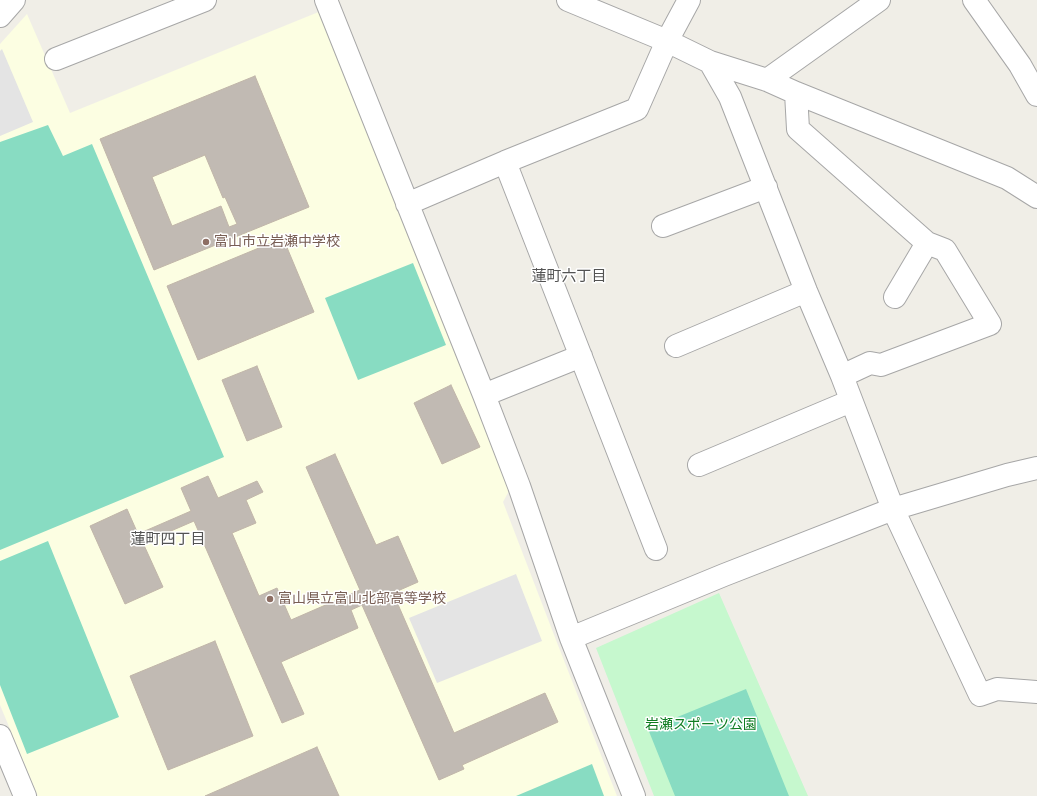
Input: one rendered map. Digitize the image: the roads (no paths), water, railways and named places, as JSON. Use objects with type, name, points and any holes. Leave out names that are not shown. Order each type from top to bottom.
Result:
[{"type":"street","points":[[0,16],[14,0]]},
{"type":"street","points":[[56,59],[205,0]]},
{"type":"street","points":[[326,0],[484,395],[519,486],[571,638],[634,796]]},
{"type":"street","points":[[568,0],[667,41],[710,62],[767,80],[1007,178],[1037,197]]},
{"type":"street","points":[[407,204],[505,162],[637,109],[667,41],[689,0]]},
{"type":"street","points":[[767,80],[879,0]]},
{"type":"street","points":[[974,0],[1020,65],[1037,95]]},
{"type":"street","points":[[710,62],[730,97],[806,291],[842,376],[893,509],[980,695],[997,689],[1037,692]]},
{"type":"street","points":[[796,92],[798,129],[927,243],[945,250],[990,324],[881,365],[870,363],[842,376]]},
{"type":"street","points":[[505,162],[656,549]]},
{"type":"street","points":[[663,226],[766,186]]},
{"type":"street","points":[[894,297],[927,243]]},
{"type":"street","points":[[676,346],[806,291]]},
{"type":"street","points":[[484,395],[581,356]]},
{"type":"street","points":[[699,465],[851,401]]},
{"type":"street","points":[[571,638],[724,575],[893,509],[1007,475],[1037,468]]},
{"type":"street","points":[[0,736],[24,796]]},
{"type":"place","name":"富山市立岩瀬中学校","points":[[206,242]]},
{"type":"place","name":"富山県立富山北部高等学校","points":[[270,599]]},
{"type":"district","name":"蓮町六丁目","points":[[569,277]]},
{"type":"district","name":"蓮町四丁目","points":[[168,540]]},
{"type":"park label","name":"岩瀬スポーツ公園","points":[[701,725]]}]
